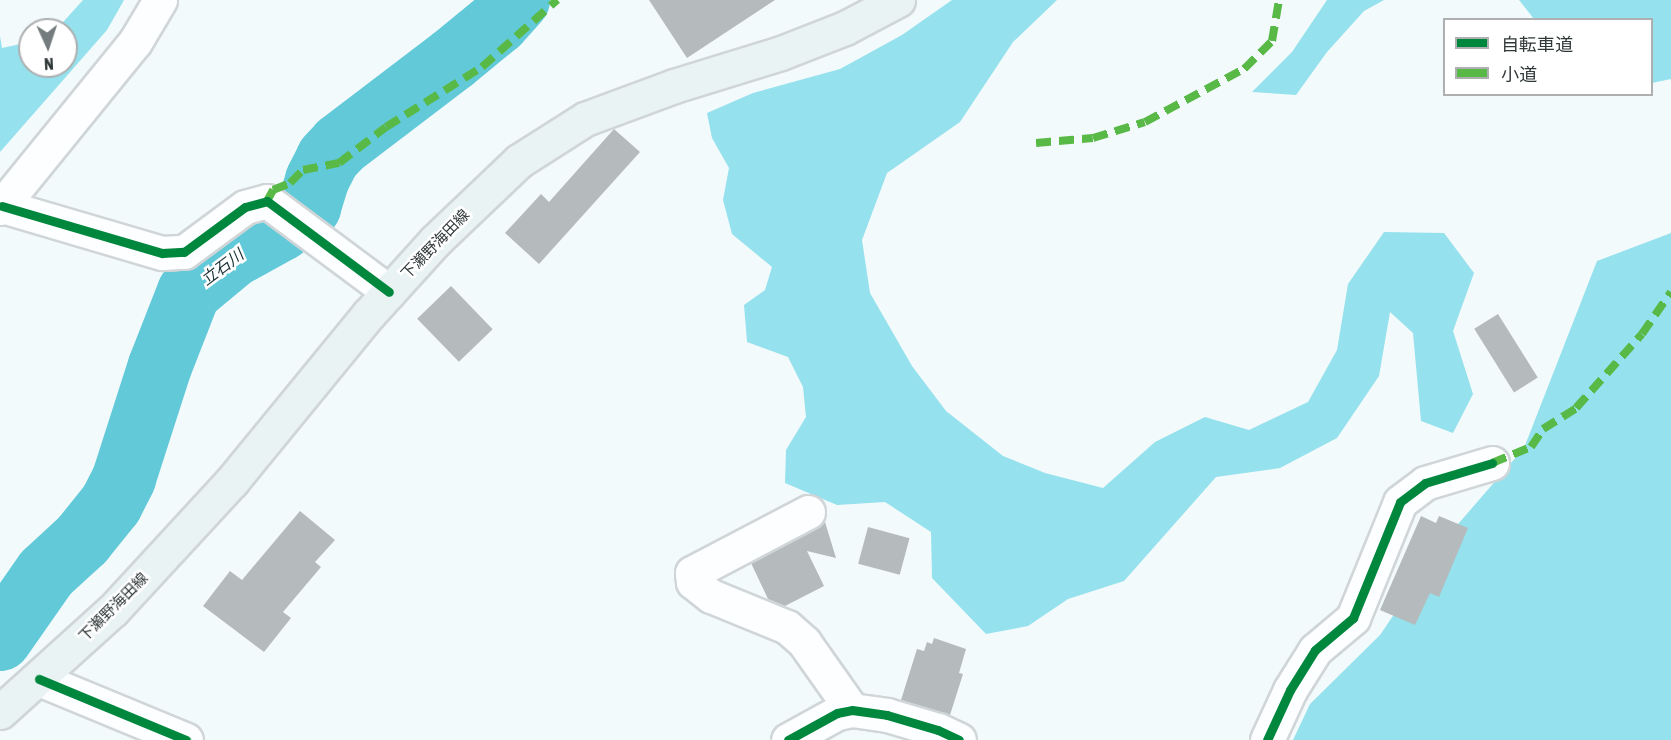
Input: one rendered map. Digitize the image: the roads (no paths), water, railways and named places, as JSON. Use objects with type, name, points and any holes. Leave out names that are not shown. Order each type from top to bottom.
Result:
[{"type":"main road","name":"下瀬野海田線","points":[[0,712],[113,610],[224,489],[389,292],[435,241],[519,160],[585,119],[803,45],[846,28],[898,0]]},
{"type":"street","points":[[160,0],[135,42],[1,207],[162,253],[184,252],[245,207],[267,201],[389,292]]},
{"type":"street","points":[[1267,740],[1290,690],[1315,650],[1353,618],[1400,502],[1425,483],[1492,463]]},
{"type":"street","points":[[808,512],[692,573],[693,582],[721,601],[787,627],[804,642],[852,710]]},
{"type":"street","points":[[39,679],[186,740]]},
{"type":"street","points":[[788,740],[837,713],[852,710],[888,716],[958,740]]},
{"type":"waterway","name":"立石川","points":[[0,639],[46,573],[82,540],[111,504],[124,478],[160,366],[189,292],[232,256],[281,229],[309,207],[317,180],[328,158],[340,145],[453,59],[498,22],[518,0]]}]
